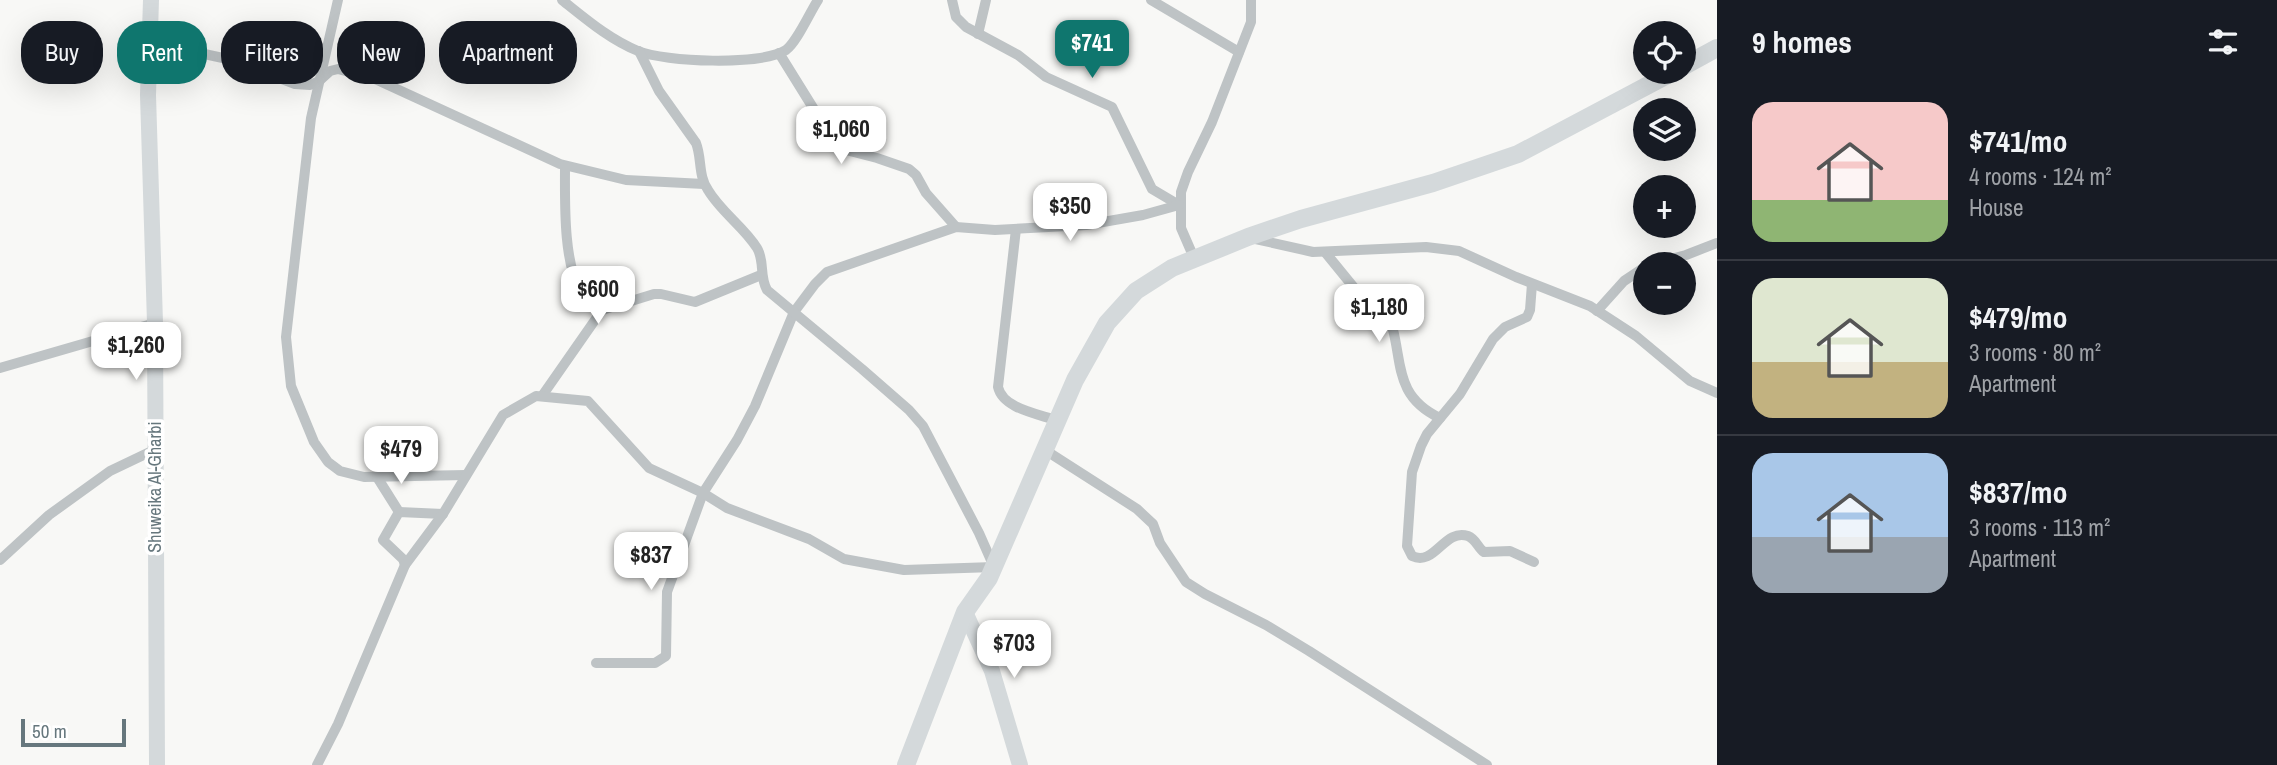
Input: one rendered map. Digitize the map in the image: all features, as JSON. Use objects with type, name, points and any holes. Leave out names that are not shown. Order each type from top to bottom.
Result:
[{"type":"main road","points":[[1696,59],[1717,48]]},
{"type":"main road","points":[[906,765],[965,612],[989,578],[1075,380],[1098,338],[1121,305],[1152,279],[1194,258],[1301,219],[1433,183],[1518,154],[1649,84]]},
{"type":"street","name":"Shuweika Al-Gharbi","points":[[150,21],[151,0]]},
{"type":"street","points":[[323,64],[338,0]]},
{"type":"street","points":[[562,0],[610,36],[639,51],[659,57],[742,60],[766,58],[788,49],[818,0]]},
{"type":"street","points":[[952,0],[952,8],[961,23],[1018,55],[1046,77],[1112,107],[1152,188],[1179,205]]},
{"type":"street","points":[[978,34],[986,0]]},
{"type":"street","points":[[1151,0],[1239,52]]},
{"type":"street","points":[[1194,258],[1181,228],[1179,205],[1184,180],[1212,122],[1251,22],[1251,0]]},
{"type":"street","points":[[317,765],[338,724],[405,565],[443,514],[503,415],[536,396],[588,401],[649,468],[703,493],[727,508],[809,539],[844,559],[904,570],[994,567],[923,426],[890,393],[767,290],[761,275],[762,260],[756,245],[704,184],[700,152],[696,143],[659,91],[639,51]]},
{"type":"street","points":[[779,52],[838,148],[909,169],[956,228]]},
{"type":"street","points":[[323,77],[330,71],[338,69],[375,79],[565,166],[626,180],[704,184]]},
{"type":"street","name":"Shuweika Al-Gharbi","points":[[149,84],[155,323],[156,765]]},
{"type":"street","points":[[318,84],[311,118],[287,327],[288,370],[294,394],[320,453],[340,471],[364,477],[466,475]]},
{"type":"street","points":[[565,166],[565,202],[573,275],[583,295],[601,310]]},
{"type":"street","points":[[596,663],[655,663],[666,656],[667,592],[703,493],[755,406],[794,312],[827,272],[956,228],[1057,228],[1115,221],[1179,205]]},
{"type":"street","points":[[1016,229],[999,394],[1008,403],[1058,421]]},
{"type":"street","points":[[1248,237],[1294,249],[1325,252],[1440,248],[1459,251],[1597,311],[1636,337],[1690,381],[1717,393]]},
{"type":"street","points":[[1694,252],[1717,243]]},
{"type":"street","points":[[1325,252],[1360,295],[1383,306],[1395,340],[1403,382],[1422,408],[1440,418]]},
{"type":"street","points":[[542,396],[601,310],[654,294],[695,302],[761,275]]},
{"type":"street","points":[[1597,311],[1624,281],[1633,275]]},
{"type":"street","points":[[1532,284],[1527,317],[1505,327],[1493,339],[1469,380],[1421,446],[1412,472],[1407,546],[1416,558],[1427,558],[1445,542],[1462,535],[1473,539],[1484,552],[1510,551],[1534,562]]},
{"type":"street","points":[[0,368],[155,323]]},
{"type":"street","points":[[0,560],[49,515],[110,471],[154,450]]},
{"type":"street","points":[[1045,450],[1138,509],[1153,524],[1160,543],[1186,582],[1309,651],[1487,765]]},
{"type":"street","points":[[377,477],[399,512]]},
{"type":"street","points":[[399,512],[443,514]]},
{"type":"street","points":[[399,512],[383,540],[403,559],[405,565]]},
{"type":"street","points":[[965,612],[992,671],[1020,765]]}]
